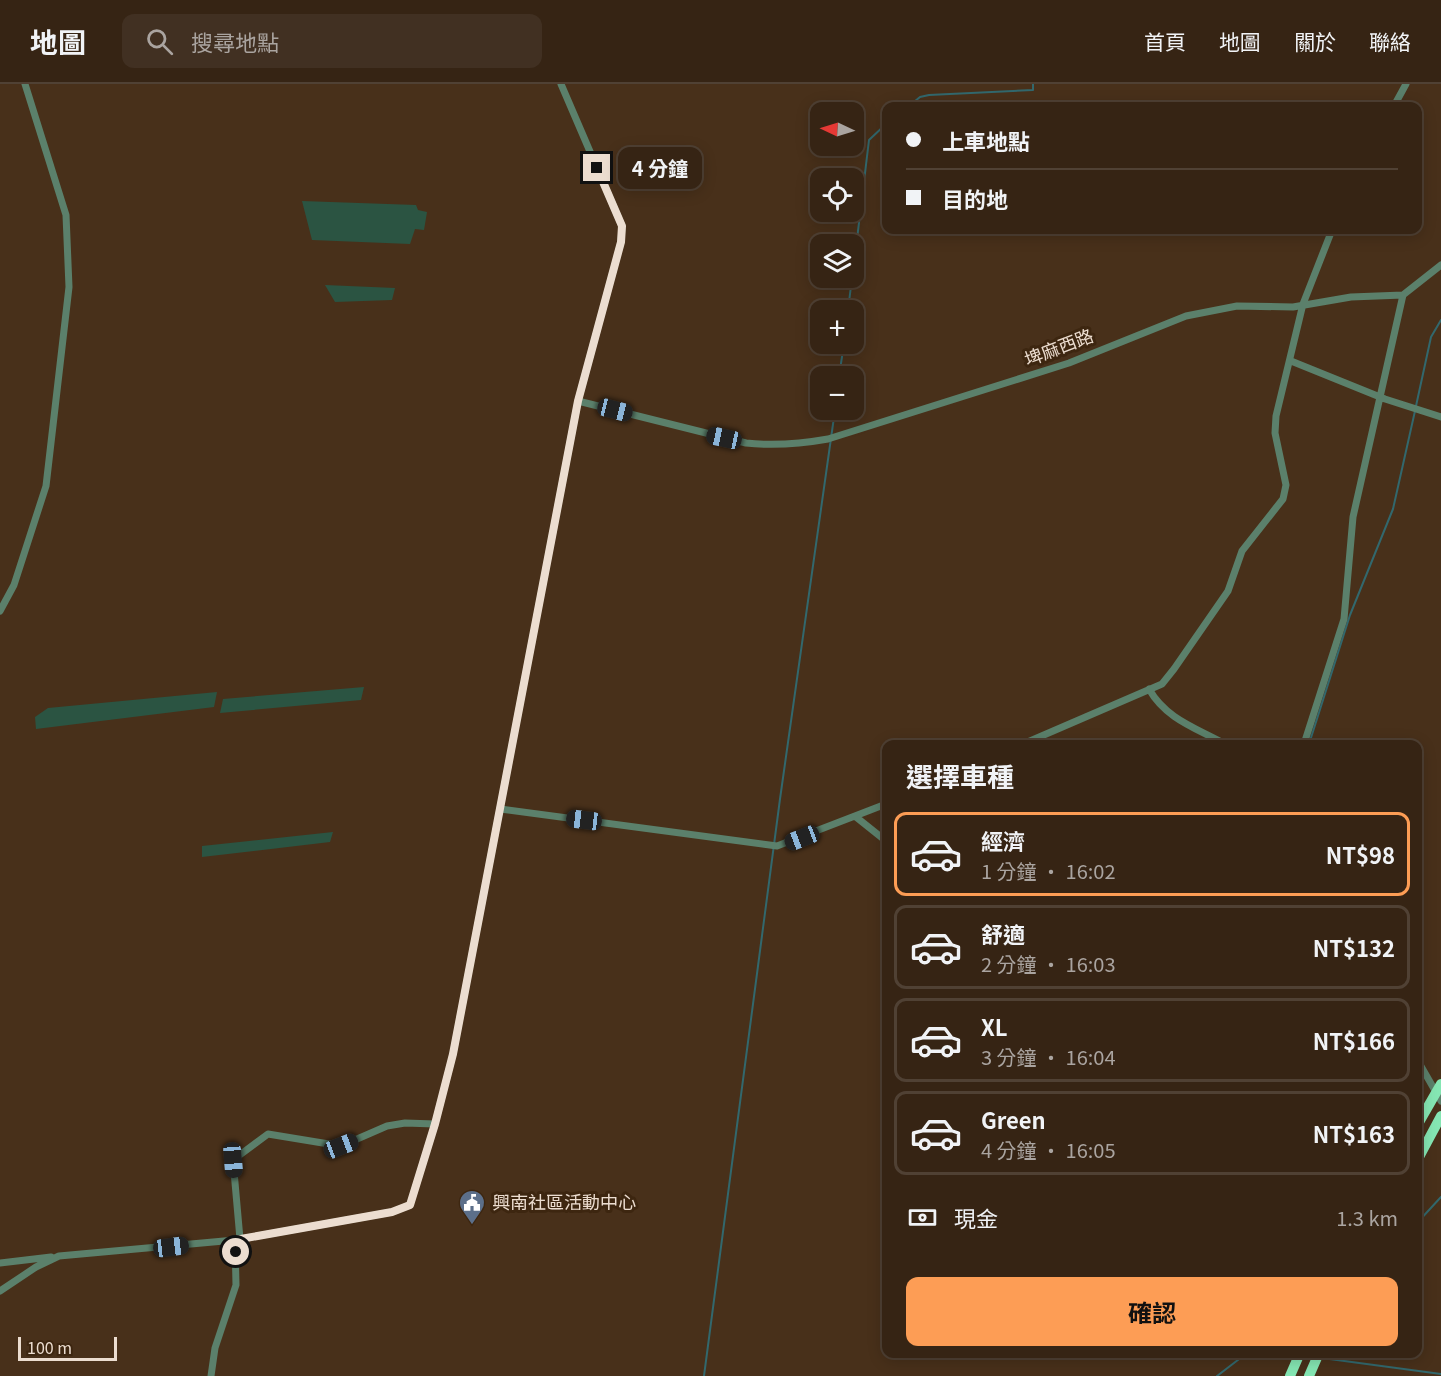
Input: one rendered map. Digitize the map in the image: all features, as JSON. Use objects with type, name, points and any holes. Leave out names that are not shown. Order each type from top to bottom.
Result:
[{"type":"highway","points":[[1422,1117],[1441,1084]]},
{"type":"highway","points":[[1422,1152],[1441,1116]]},
{"type":"highway","points":[[1290,1376],[1298,1358]]},
{"type":"highway","points":[[1309,1376],[1317,1358]]},
{"type":"street","points":[[0,612],[14,585],[45,486],[54,435],[69,287],[66,215],[25,84]]},
{"type":"street","points":[[0,1263],[238,1239],[407,1208],[435,1124],[453,1054],[578,401],[621,242],[622,226],[561,84]]},
{"type":"street","points":[[1396,102],[1406,84]]},
{"type":"street","points":[[1032,740],[1162,684],[1228,591],[1242,551],[1283,499],[1286,486],[1275,433],[1276,416],[1303,304],[1330,234]]},
{"type":"street","points":[[1305,740],[1344,619],[1353,517],[1403,295],[1441,265]]},
{"type":"street","name":"埤麻西路","points":[[578,401],[746,443],[780,445],[828,439],[1069,363],[1186,316],[1237,306],[1293,307],[1303,304],[1403,295]]},
{"type":"street","points":[[1291,361],[1441,417]]},
{"type":"street","points":[[1149,689],[1158,705],[1169,714],[1218,740]]},
{"type":"street","points":[[500,809],[774,846],[882,806]]},
{"type":"street","points":[[856,816],[882,838]]},
{"type":"street","points":[[1422,1068],[1441,1101]]},
{"type":"street","points":[[211,1376],[215,1348],[236,1285],[238,1239],[233,1160],[268,1134],[341,1146],[387,1126],[405,1123],[435,1124]]},
{"type":"street","points":[[0,1291],[36,1266],[59,1256]]},
{"type":"green space","points":[[302,201],[416,205],[418,210],[427,212],[424,230],[415,229],[410,244],[312,240]]},
{"type":"green space","points":[[325,285],[395,288],[392,300],[335,302]]},
{"type":"green space","points":[[364,687],[361,700],[220,713],[223,699]]},
{"type":"green space","points":[[217,692],[214,707],[36,729],[35,717],[48,708]]},
{"type":"green space","points":[[333,832],[330,842],[202,857],[202,846]]},
{"type":"waterway","points":[[914,102],[920,97],[929,95],[1033,90],[1033,84]]},
{"type":"waterway","points":[[858,234],[869,140],[882,128]]},
{"type":"waterway","points":[[849,300],[851,288]]},
{"type":"waterway","points":[[1416,406],[1431,337],[1441,320]]},
{"type":"waterway","points":[[841,366],[842,354]]},
{"type":"waterway","points":[[1310,740],[1350,615],[1393,509],[1415,411]]},
{"type":"waterway","points":[[704,1376],[780,799],[834,420]]},
{"type":"waterway","points":[[1422,1218],[1441,1197]]},
{"type":"waterway","points":[[1217,1376],[1240,1358]]},
{"type":"waterway","points":[[1322,1358],[1441,1374]]},
{"type":"place","name":"興南社區活動中心","points":[[472,1226]]},
{"type":"route","points":[[236,1252],[235,1240],[392,1212],[410,1205],[435,1124],[453,1054],[578,401],[621,242],[622,226],[597,168]]}]
